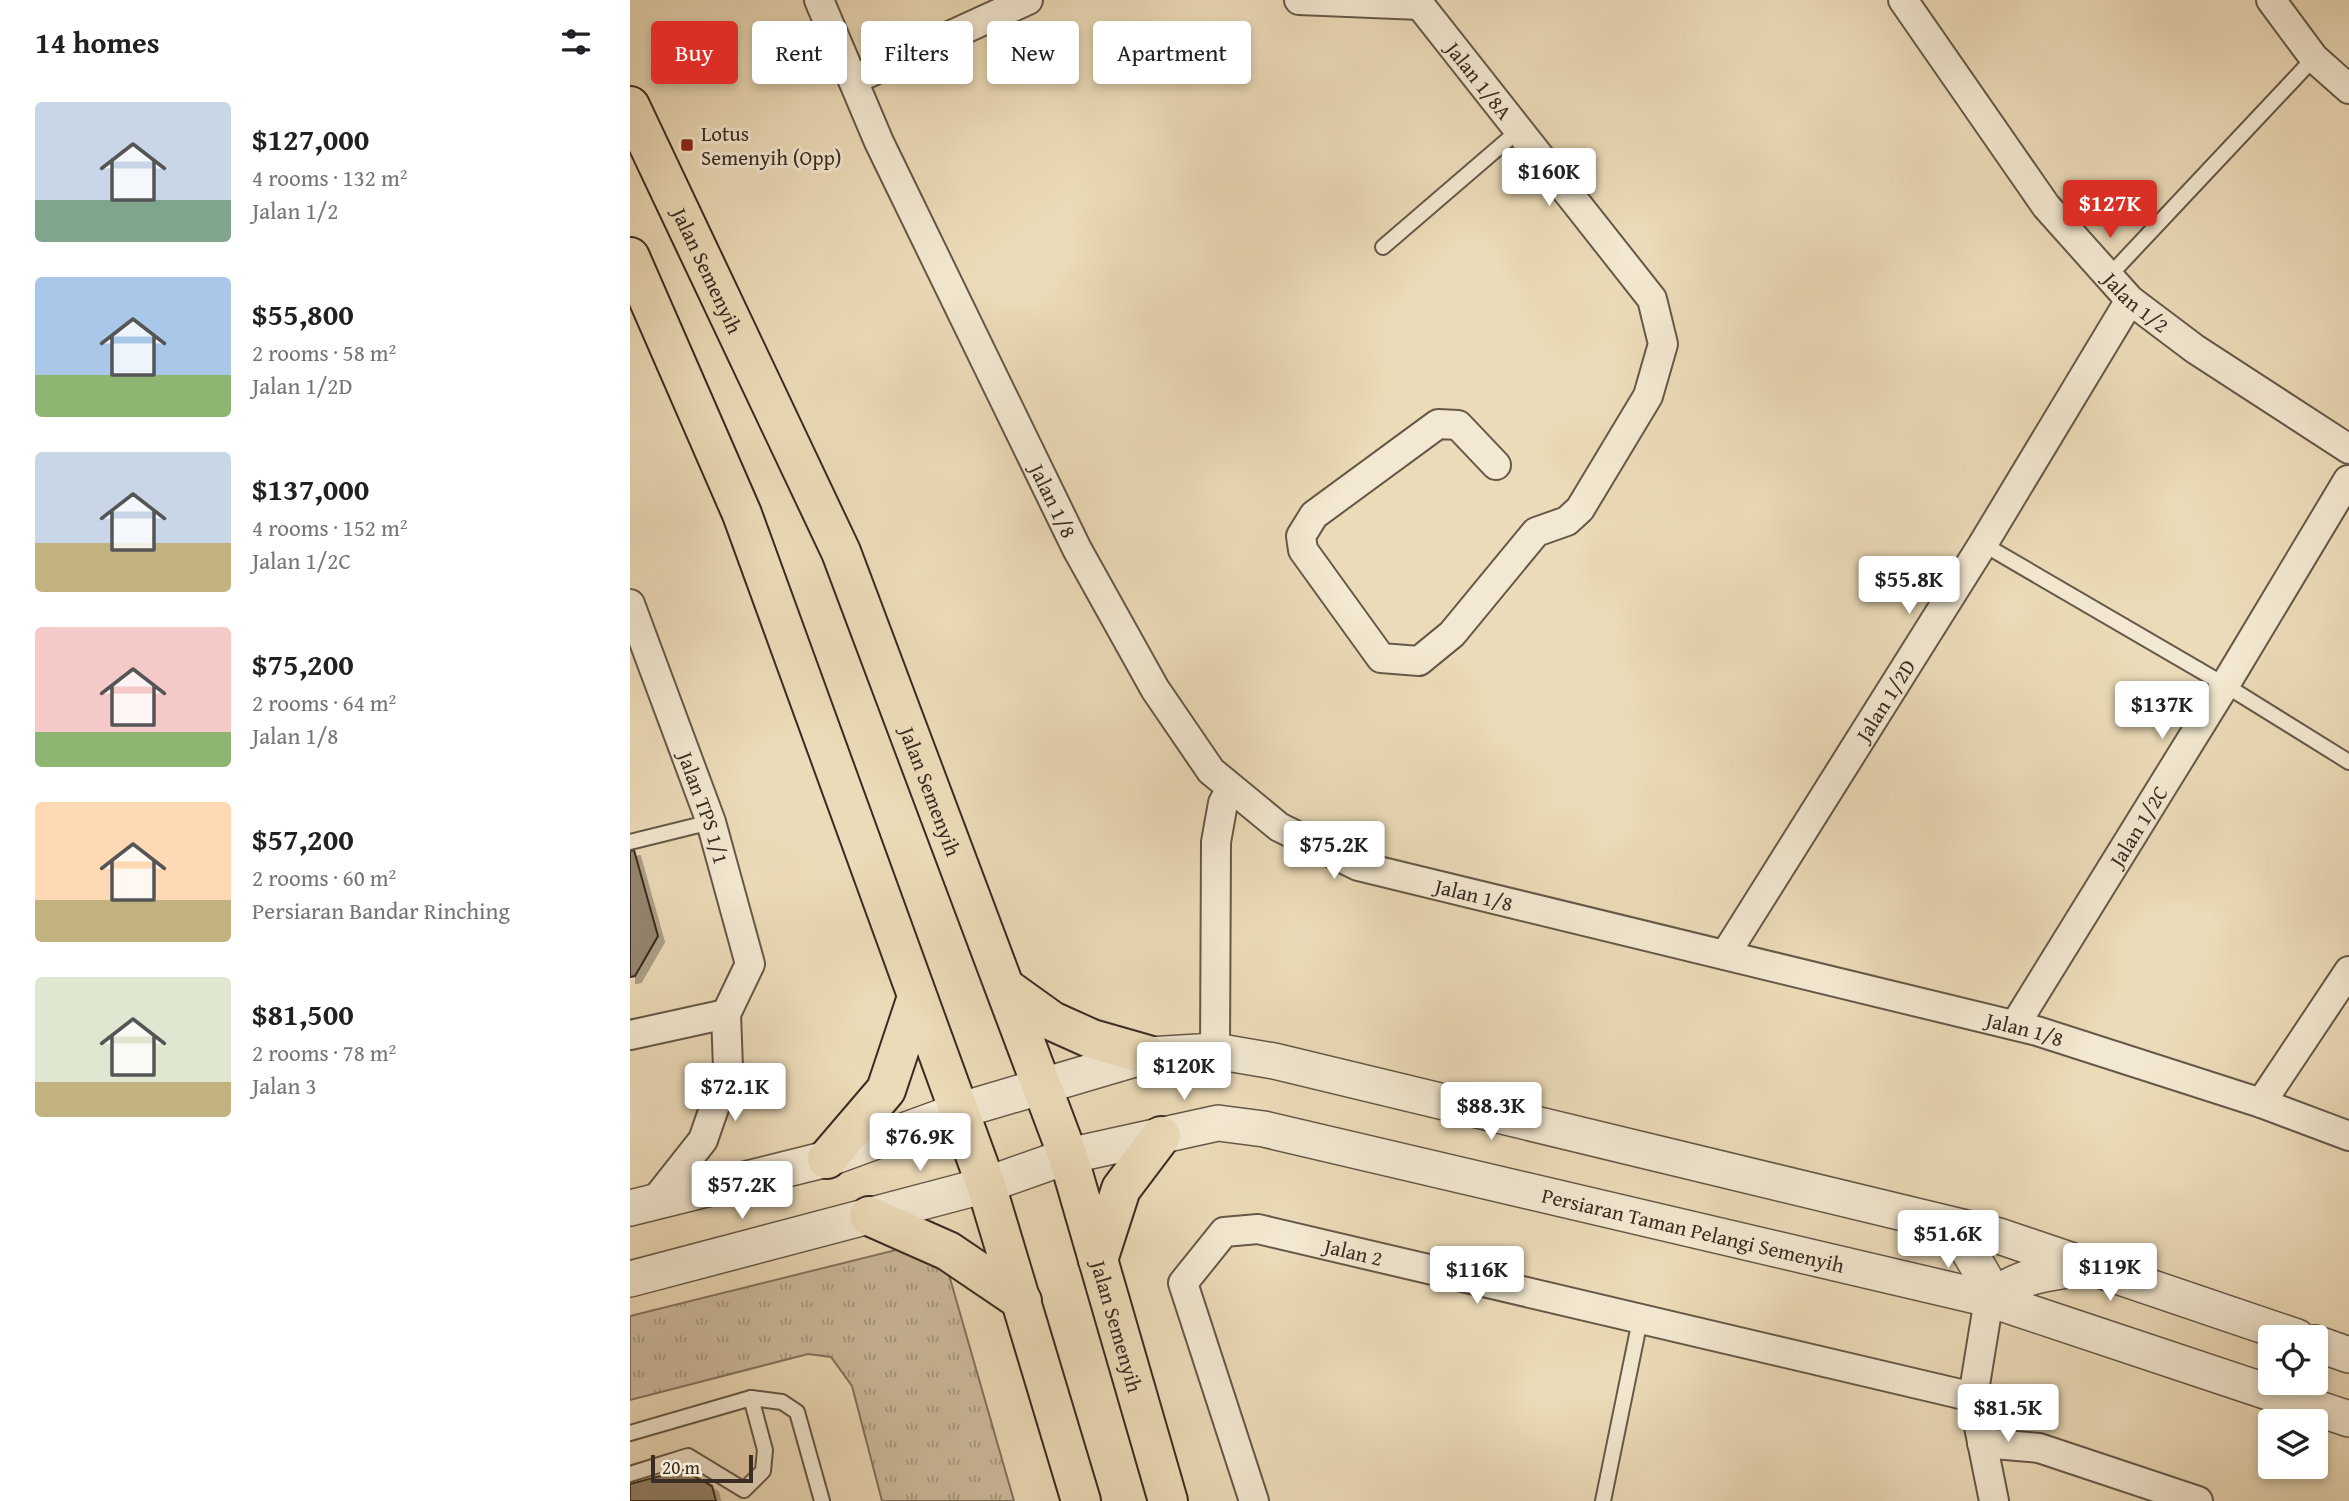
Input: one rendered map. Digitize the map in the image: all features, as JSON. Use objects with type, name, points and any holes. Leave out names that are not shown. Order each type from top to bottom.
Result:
[{"type":"main road","name":"Jalan Semenyih","points":[[630,106],[841,552],[1068,1156],[1168,1501]]},
{"type":"main road","points":[[630,257],[742,514],[986,1185],[1081,1501]]},
{"type":"main road","points":[[1006,988],[1052,1021],[1092,1039],[1148,1055]]},
{"type":"main road","points":[[827,1159],[886,1090],[917,997]]},
{"type":"main road","points":[[1098,1261],[1121,1189],[1161,1136]]},
{"type":"main road","points":[[869,1216],[947,1251],[1022,1301]]},
{"type":"street","name":"Jalan 1/8","points":[[819,0],[879,142],[1077,549],[1155,689],[1211,771],[1279,827],[1358,866],[2015,1025],[2262,1102],[2349,1136]]},
{"type":"street","points":[[853,80],[1028,0]]},
{"type":"street","name":"Jalan 1/8A","points":[[1299,0],[1420,5],[1652,299],[1663,344],[1648,396],[1580,509],[1567,521],[1536,532],[1452,634],[1419,661],[1381,659],[1303,550],[1301,536],[1314,515],[1438,424],[1458,425],[1496,465]]},
{"type":"street","name":"Jalan 1/2","points":[[1903,0],[2046,206],[2130,300],[2195,349],[2349,449]]},
{"type":"street","points":[[2278,3],[2314,58],[2349,89]]},
{"type":"street","name":"Jalan 1/2D","points":[[1725,955],[1983,544],[2130,300]]},
{"type":"street","name":"Jalan 1/2C","points":[[2015,1025],[2348,480]]},
{"type":"street","name":"Jalan TPS 1/1","points":[[630,604],[636,634],[711,822],[750,964],[726,1014]]},
{"type":"street","points":[[1215,1051],[1216,842],[1223,803],[1231,788]]},
{"type":"street","points":[[2262,1102],[2349,971]]},
{"type":"street","points":[[630,1035],[726,1014],[728,1068],[703,1140],[642,1205]]},
{"type":"street","points":[[642,1205],[827,1159],[958,1111],[1148,1055],[1215,1051],[1288,1065],[1999,1236],[2262,1325]]},
{"type":"street","name":"Persiaran Taman Pelangi Semenyih","points":[[630,1279],[986,1185],[1068,1156],[1219,1123],[1264,1129],[1989,1299],[2349,1419]]},
{"type":"street","points":[[1937,1221],[1961,1238],[1984,1277],[1989,1299],[1973,1397],[1994,1501]]},
{"type":"street","name":"Jalan 2","points":[[1254,1501],[1183,1283],[1224,1233],[1258,1229],[1973,1397]]},
{"type":"street","points":[[1989,1299],[2007,1286],[2048,1272],[2091,1267]]},
{"type":"street","points":[[2328,1348],[2349,1355]]},
{"type":"street","points":[[1982,1443],[2039,1448],[2198,1501]]},
{"type":"lane","points":[[2109,276],[2314,58]]},
{"type":"lane","points":[[1383,247],[1519,130]]},
{"type":"lane","points":[[1983,544],[2225,685],[2349,762]]},
{"type":"lane","points":[[630,842],[711,822]]},
{"type":"lane","points":[[1603,1501],[1640,1320]]},
{"type":"lane","points":[[630,1433],[751,1398],[782,1402],[797,1412],[822,1501]]},
{"type":"lane","points":[[630,1474],[688,1456],[746,1495],[763,1471],[765,1450],[751,1398]]},
{"type":"green space","points":[[908,1247],[947,1268],[1014,1501],[882,1501],[852,1386],[831,1357],[808,1354],[630,1400],[630,1316]]},
{"type":"building","points":[[634,850],[658,936],[635,976],[630,977],[630,851]]},
{"type":"building","points":[[683,1470],[712,1486],[716,1501],[630,1501],[630,1484]]},
{"type":"place","name":"Lotus Semenyih (Opp)","points":[[687,145]]}]
